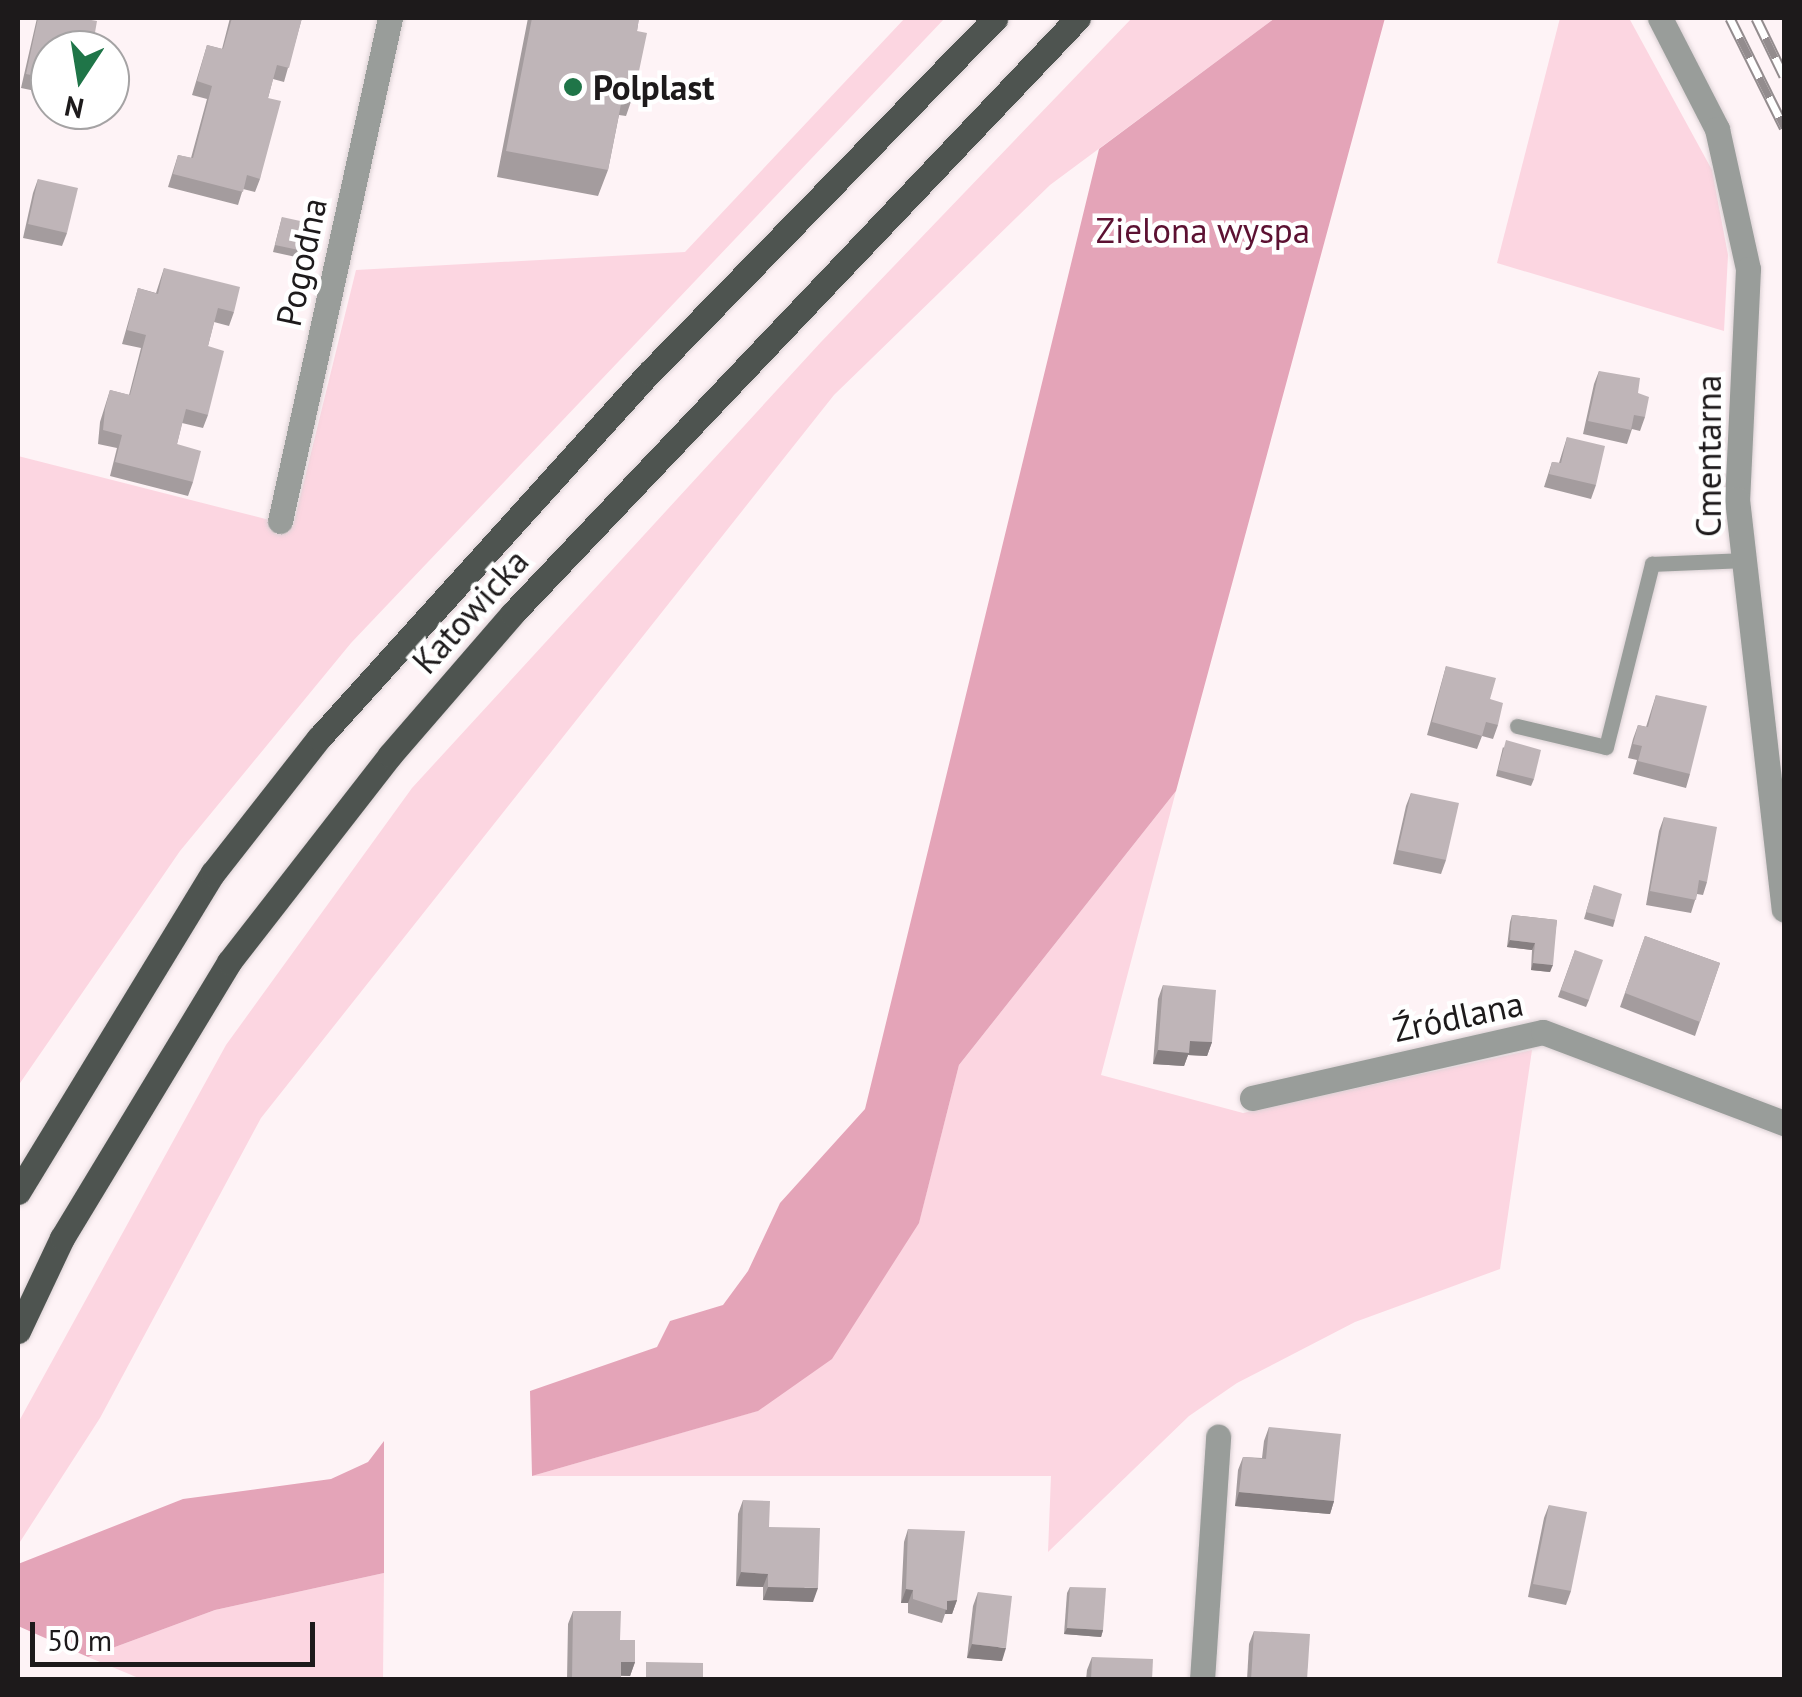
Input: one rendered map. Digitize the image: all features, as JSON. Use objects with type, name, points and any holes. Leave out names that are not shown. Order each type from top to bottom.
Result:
[{"type":"main road","name":"Katowicka","points":[[18,1192],[213,873],[320,738],[649,373],[996,18]]},
{"type":"main road","name":"Katowicka","points":[[18,1331],[62,1238],[229,962],[390,755],[512,614],[1078,18]]},
{"type":"street","name":"Pogodna","points":[[280,521],[390,18]]},
{"type":"street","name":"Cmentarna","points":[[1660,18],[1717,129],[1748,269],[1737,498],[1784,909]]},
{"type":"street","name":"Źródlana","points":[[1252,1098],[1543,1032],[1784,1123]]},
{"type":"street","points":[[1202,1680],[1218,1437]]},
{"type":"lane","points":[[1517,726],[1606,747],[1652,564],[1744,560]]},
{"type":"shaded area","points":[[905,18],[945,18],[351,643],[180,851],[18,1086],[18,456],[293,526],[356,270],[685,252]]},
{"type":"shaded area","points":[[1132,18],[1275,18],[1050,185],[834,395],[261,1118],[100,1418],[18,1545],[18,1423],[226,1045],[412,788],[821,342]]},
{"type":"shaded area","points":[[1560,18],[1629,18],[1712,170],[1728,255],[1724,331],[1497,263]]},
{"type":"shaded area","points":[[1176,791],[1101,1075],[1243,1113],[1532,1050],[1500,1269],[1355,1322],[1237,1383],[1189,1416],[1048,1552],[1051,1476],[532,1476],[757,1411],[919,1222],[959,1065]]},
{"type":"shaded area","points":[[384,1573],[383,1679],[141,1679],[88,1657],[215,1610]]},
{"type":"green space","name":"Zielona wyspa","points":[[1275,18],[1385,18],[1176,791],[959,1065],[919,1223],[832,1359],[758,1411],[532,1476],[530,1391],[657,1347],[670,1321],[723,1305],[748,1271],[780,1203],[865,1109],[1099,149]]},
{"type":"green space","points":[[384,1441],[384,1573],[215,1610],[88,1657],[18,1626],[18,1564],[183,1499],[331,1479],[368,1462]]},
{"type":"building","points":[[38,18],[97,21],[95,30],[35,30]]},
{"type":"building","points":[[232,18],[302,18],[289,68],[277,65],[268,98],[281,101],[260,179],[247,175],[243,192],[173,174],[178,155],[193,158],[212,86],[197,81],[207,45],[223,49]]},
{"type":"building","name":"Polplast","points":[[532,18],[639,18],[637,31],[647,33],[635,90],[624,89],[608,170],[506,151]]},
{"type":"building","points":[[38,179],[78,188],[67,233],[28,224]]},
{"type":"building","points":[[282,217],[314,224],[308,252],[275,245]]},
{"type":"building","points":[[164,268],[240,287],[234,312],[218,308],[208,346],[224,351],[208,415],[186,409],[177,444],[201,451],[193,482],[115,462],[122,435],[103,430],[110,390],[130,395],[146,335],[127,330],[138,288],[158,294]]},
{"type":"building","points":[[1599,371],[1640,378],[1638,393],[1649,397],[1645,417],[1634,415],[1631,430],[1588,421]]},
{"type":"building","points":[[1567,437],[1605,446],[1596,485],[1549,474],[1552,462],[1561,463]]},
{"type":"building","points":[[1446,666],[1496,678],[1490,699],[1503,703],[1498,725],[1486,722],[1482,736],[1432,722]]},
{"type":"building","points":[[1656,695],[1707,706],[1690,774],[1638,761],[1642,746],[1633,744],[1638,725],[1648,727]]},
{"type":"building","points":[[1506,740],[1541,750],[1534,779],[1498,770]]},
{"type":"building","points":[[1411,793],[1459,803],[1446,860],[1398,850]]},
{"type":"building","points":[[1664,817],[1717,827],[1707,882],[1699,880],[1696,900],[1650,891]]},
{"type":"building","points":[[1594,885],[1622,894],[1615,920],[1586,912]]},
{"type":"building","points":[[1512,915],[1557,920],[1553,965],[1533,963],[1535,943],[1510,940]]},
{"type":"building","points":[[1645,936],[1720,963],[1700,1022],[1625,993]]},
{"type":"building","points":[[1575,950],[1603,960],[1589,1000],[1561,990]]},
{"type":"building","points":[[1163,985],[1216,990],[1212,1042],[1190,1041],[1189,1053],[1158,1050]]},
{"type":"building","points":[[1269,1427],[1341,1434],[1334,1501],[1239,1492],[1243,1457],[1266,1459]]},
{"type":"building","points":[[743,1500],[770,1501],[769,1527],[820,1528],[818,1588],[768,1587],[768,1574],[741,1572]]},
{"type":"building","points":[[1549,1505],[1587,1512],[1571,1591],[1533,1584]]},
{"type":"building","points":[[908,1529],[965,1531],[957,1600],[947,1601],[947,1610],[913,1599],[913,1590],[906,1589]]},
{"type":"building","points":[[1070,1587],[1106,1588],[1103,1630],[1067,1628]]},
{"type":"building","points":[[978,1592],[1012,1596],[1006,1648],[972,1644]]},
{"type":"building","points":[[573,1611],[621,1611],[620,1640],[635,1640],[635,1662],[621,1662],[621,1680],[572,1680]]},
{"type":"building","points":[[1254,1631],[1310,1634],[1307,1680],[1251,1680]]},
{"type":"building","points":[[1092,1657],[1153,1659],[1152,1680],[1091,1680]]},
{"type":"building","points":[[646,1662],[703,1663],[703,1680],[646,1680]]},
{"type":"railway","points":[[1730,18],[1784,127]]},
{"type":"railway","points":[[1756,18],[1784,76]]},
{"type":"place","name":"Polplast","points":[[573,87]]}]
